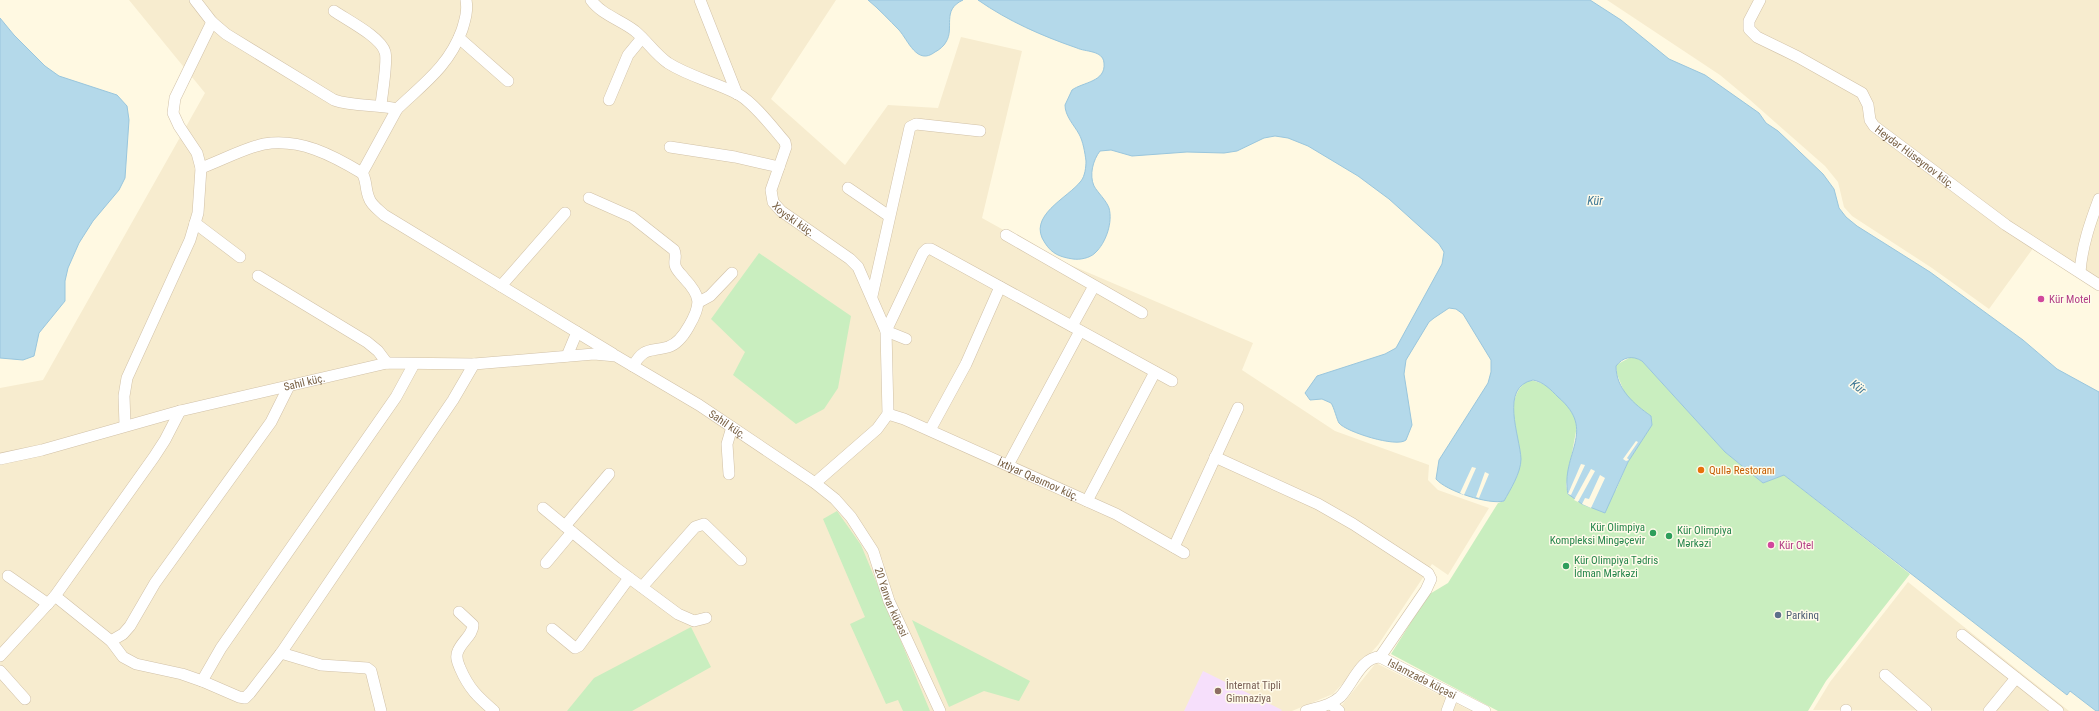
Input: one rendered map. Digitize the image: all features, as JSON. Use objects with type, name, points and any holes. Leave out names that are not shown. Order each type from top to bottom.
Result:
[{"type":"street","points":[[196,0],[212,22],[226,34],[334,100],[344,104],[381,105],[397,109]]},
{"type":"street","points":[[201,168],[263,144],[286,144],[312,148],[331,155],[362,172],[397,109],[449,59],[459,38],[466,14],[466,0]]},
{"type":"street","name":"Xoyski küç.","points":[[590,0],[601,11],[629,27],[642,38],[653,51],[674,66],[690,76],[737,94],[756,110],[785,142],[786,147],[771,190],[773,202],[781,211],[850,259],[858,267],[872,296],[886,331],[888,414]]},
{"type":"street","points":[[700,0],[737,94]]},
{"type":"street","name":"Heydər Hüseynov küç.","points":[[1760,0],[1749,21],[1749,29],[1757,37],[1798,57],[1862,93],[1868,105],[1870,120],[1874,126],[2006,226],[2099,285]]},
{"type":"street","points":[[334,11],[371,36],[381,44],[386,52],[381,105]]},
{"type":"street","points":[[126,425],[124,396],[127,378],[190,240],[198,212],[201,168],[197,153],[179,126],[173,113],[175,98],[212,22]]},
{"type":"street","points":[[459,38],[508,82]]},
{"type":"street","points":[[609,100],[628,54],[642,38]]},
{"type":"street","points":[[872,296],[910,127],[916,124],[980,131]]},
{"type":"street","points":[[670,147],[734,157],[779,167]]},
{"type":"street","name":"Sahil küç.","points":[[362,172],[365,177],[369,198],[374,207],[384,215],[732,427],[815,483],[835,499]]},
{"type":"street","points":[[848,188],[889,216]]},
{"type":"street","points":[[589,198],[632,217],[674,250],[676,255],[675,265],[698,296],[699,302],[683,336],[669,346],[645,350],[639,355],[632,366]]},
{"type":"street","points":[[2080,272],[2081,256],[2088,226],[2099,199]]},
{"type":"street","points":[[501,286],[564,213]]},
{"type":"street","points":[[195,223],[240,257]]},
{"type":"street","points":[[1006,235],[1142,313]]},
{"type":"street","points":[[906,338],[886,331],[912,275],[927,249],[931,249],[1172,381]]},
{"type":"street","points":[[699,302],[710,296],[732,273]]},
{"type":"street","points":[[258,276],[367,342],[378,351],[387,363]]},
{"type":"street","points":[[930,430],[966,364],[1000,286]]},
{"type":"street","points":[[1008,465],[1076,328],[1094,286]]},
{"type":"street","points":[[566,356],[577,332]]},
{"type":"street","name":"Sahil küç.","points":[[0,459],[42,450],[180,410],[387,363],[474,364],[594,354],[616,356]]},
{"type":"street","points":[[202,681],[226,642],[396,397],[414,364]]},
{"type":"street","points":[[8,576],[51,600],[111,641],[123,657],[136,664],[153,669],[182,674],[202,681],[239,698],[245,698],[281,653],[453,400],[474,364]]},
{"type":"street","points":[[1087,501],[1155,372]]},
{"type":"street","points":[[111,641],[123,634],[130,626],[155,584],[271,422],[289,386]]},
{"type":"street","points":[[1174,548],[1238,408]]},
{"type":"street","points":[[0,656],[51,600],[154,457],[165,440],[180,410]]},
{"type":"street","points":[[815,483],[877,429],[888,414]]},
{"type":"street","name":"İxtiyar Qasımov küç.","points":[[888,414],[930,430],[1087,501],[1131,522],[1184,553]]},
{"type":"street","points":[[729,474],[727,444],[732,427]]},
{"type":"street","points":[[1215,457],[1318,504],[1353,524],[1428,573],[1431,579],[1426,590],[1380,657]]},
{"type":"street","points":[[546,563],[568,529],[609,474]]},
{"type":"street","name":"20 Yanvar küçəsi","points":[[835,499],[855,522],[873,551],[889,601],[940,711]]},
{"type":"street","points":[[543,508],[629,578],[688,619],[694,621],[706,618]]},
{"type":"street","points":[[642,587],[695,527],[700,524],[704,524],[741,560]]},
{"type":"street","points":[[552,629],[571,646],[575,648],[579,646],[629,578]]},
{"type":"street","points":[[459,612],[473,625],[473,630],[457,652],[457,659],[466,683],[472,692],[494,711]]},
{"type":"street","points":[[1962,635],[2058,711]]},
{"type":"street","points":[[281,653],[320,665],[367,668],[371,671],[381,711]]},
{"type":"street","name":"Islamzadə küçəsi","points":[[1335,708],[1341,697],[1368,662],[1374,657],[1380,657],[1485,711]]},
{"type":"street","points":[[0,671],[25,699]]},
{"type":"street","points":[[1885,675],[1926,711]]},
{"type":"street","points":[[1989,711],[2016,678]]},
{"type":"street","points":[[1447,711],[1453,694]]},
{"type":"street","points":[[1306,711],[1335,708]]},
{"type":"shaded area","points":[[129,0],[836,0],[771,99],[845,165],[888,105],[938,108],[961,37],[1022,51],[982,218],[1054,258],[1253,343],[1242,370],[1335,431],[1429,465],[1428,480],[1438,490],[1489,508],[1448,575],[1432,564],[1378,645],[1333,694],[1292,711],[0,711],[0,388],[43,380],[205,93]]},
{"type":"shaded area","points":[[1607,0],[2099,0],[2099,280],[2039,240],[1989,309],[1932,268],[1852,216],[1844,207],[1838,182],[1825,166],[1720,75]]},
{"type":"shaded area","points":[[1908,582],[2069,711],[1813,710],[1830,682]]},
{"type":"shaded area","points":[[1376,663],[1471,711],[1332,711],[1342,705]]},
{"type":"shaded area","name":"İnternat Tipli Gimnaziya","points":[[1203,671],[1282,710],[1184,711]]},
{"type":"green space","points":[[759,253],[851,316],[838,388],[824,409],[796,424],[733,375],[745,352],[711,319]]},
{"type":"green space","name":"Kür Olimpiya Mərkəzi","points":[[1631,357],[1635,357],[1642,361],[1725,452],[1763,483],[1784,475],[1910,574],[1826,681],[1808,711],[1498,711],[1391,654],[1428,595],[1448,583],[1498,503],[1504,501],[1514,482],[1520,467],[1520,452],[1514,419],[1515,398],[1519,389],[1527,381],[1535,381],[1551,389],[1565,403],[1575,419],[1577,426],[1566,485],[1568,494],[1582,504],[1616,490],[1628,462],[1652,425],[1651,416],[1633,403],[1625,394],[1617,374],[1616,365]]},
{"type":"green space","points":[[837,511],[861,545],[930,711],[903,711],[898,700],[886,704],[850,624],[865,617],[823,519]]},
{"type":"green space","points":[[912,620],[1030,681],[1019,701],[984,691],[949,707]]},
{"type":"green space","points":[[691,627],[711,667],[632,711],[567,711],[594,678]]},
{"type":"water","points":[[868,0],[963,0],[956,4],[952,9],[950,14],[948,37],[945,43],[937,51],[923,56],[914,50],[899,30]]},
{"type":"water","name":"Kür","points":[[978,0],[1590,0],[1621,20],[1669,59],[1705,75],[1759,113],[1766,123],[1778,131],[1823,174],[1834,189],[1839,208],[1846,217],[1857,226],[1930,272],[2023,340],[2057,369],[2099,392],[2099,711],[2096,711],[2070,691],[2067,695],[1784,475],[1763,483],[1725,452],[1642,361],[1638,359],[1628,358],[1619,363],[1616,366],[1617,374],[1619,382],[1627,395],[1632,401],[1651,416],[1652,425],[1628,462],[1605,513],[1582,504],[1568,494],[1567,480],[1577,432],[1575,421],[1570,409],[1553,392],[1544,384],[1533,380],[1523,384],[1517,392],[1514,402],[1515,426],[1520,449],[1521,464],[1515,481],[1504,501],[1488,501],[1468,496],[1441,484],[1436,479],[1439,460],[1488,383],[1491,372],[1491,360],[1463,314],[1456,309],[1449,308],[1429,322],[1406,360],[1404,374],[1412,425],[1406,440],[1401,442],[1383,441],[1351,431],[1344,427],[1339,423],[1331,403],[1322,399],[1310,400],[1305,393],[1317,376],[1385,354],[1396,348],[1442,264],[1444,252],[1439,244],[1389,199],[1358,176],[1308,146],[1288,138],[1275,136],[1264,138],[1237,151],[1224,153],[1187,152],[1132,156],[1111,150],[1100,151],[1095,159],[1092,177],[1094,186],[1109,208],[1110,220],[1108,232],[1099,249],[1090,256],[1076,259],[1060,256],[1045,243],[1041,233],[1041,224],[1051,208],[1081,181],[1086,166],[1082,140],[1068,117],[1065,105],[1072,90],[1098,78],[1104,69],[1103,59],[1093,52],[1080,49],[1038,33],[1001,15]]},
{"type":"water","points":[[0,18],[14,35],[45,66],[59,76],[117,95],[127,106],[129,120],[125,178],[119,190],[93,221],[79,243],[68,268],[65,281],[65,301],[39,333],[34,356],[23,360],[0,358]]},
{"type":"pier","points":[[1636,441],[1638,442],[1627,458],[1629,460],[1626,461],[1623,459]]},
{"type":"pier","points":[[1581,464],[1585,465],[1571,495],[1568,494]]},
{"type":"pier","points":[[1472,467],[1476,468],[1464,495],[1460,493]]},
{"type":"pier","points":[[1591,469],[1595,471],[1578,502],[1574,500]]},
{"type":"pier","points":[[1485,472],[1489,474],[1479,498],[1476,497]]},
{"type":"pier","points":[[1600,475],[1605,478],[1591,508],[1582,504],[1585,498],[1589,499]]},
{"type":"place","name":"Kür Motel","points":[[2041,299]]},
{"type":"place","name":"Qullə Restoranı","points":[[1701,470]]},
{"type":"place","name":"Kür Olimpiya Kompleksi Mingəçevir","points":[[1653,533]]},
{"type":"place","name":"Kür Olimpiya Mərkəzi","points":[[1669,536]]},
{"type":"place","name":"Kür Otel","points":[[1771,545]]},
{"type":"place","name":"Kür Olimpiya Tədris İdman Mərkəzi","points":[[1566,566]]},
{"type":"place","name":"Parkinq","points":[[1778,615]]},
{"type":"place","name":"İnternat Tipli Gimnaziya","points":[[1218,691]]}]
